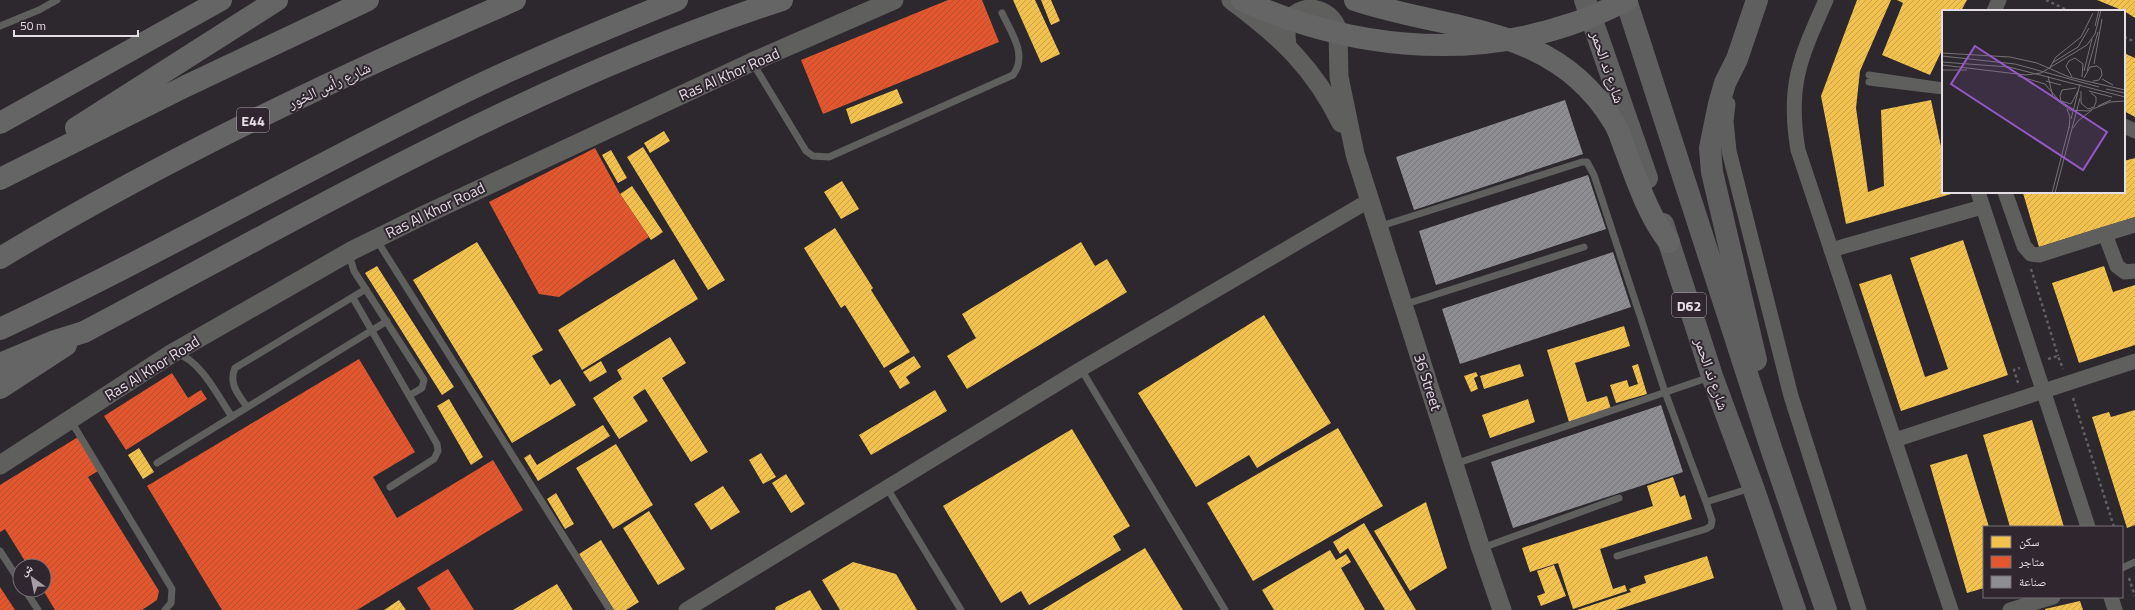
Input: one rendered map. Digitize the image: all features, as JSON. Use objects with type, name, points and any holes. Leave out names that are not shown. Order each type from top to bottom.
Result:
[{"type":"highway","points":[[0,123],[221,0]]},
{"type":"highway","points":[[0,179],[148,81],[277,0]]},
{"type":"highway","points":[[0,179],[193,83],[368,0]]},
{"type":"highway","name":"شارع رأس الخور","points":[[0,258],[81,211],[235,129],[514,0]]},
{"type":"highway","points":[[0,329],[124,269],[424,112],[534,59],[677,0]]},
{"type":"highway","points":[[739,14],[766,0]]},
{"type":"highway","points":[[0,388],[44,361],[84,332],[384,173],[500,115],[620,61],[739,14],[782,0]]},
{"type":"highway","points":[[1242,0],[1295,21],[1326,30],[1384,42],[1439,45],[1493,42],[1546,32],[1572,24],[1627,0]]},
{"type":"highway","points":[[1355,0],[1412,17],[1501,36],[1520,42],[1555,60],[1588,88],[1614,122],[1645,202],[1659,229],[1669,242]]},
{"type":"highway","points":[[0,364],[35,349],[84,332]]},
{"type":"main road","name":"شارع ند الحمر","points":[[1585,0],[1669,242],[1712,376],[1753,487],[1795,610]]},
{"type":"main road","name":"D62","points":[[1627,0],[1771,448],[1826,610]]},
{"type":"main road","points":[[1757,0],[1737,59],[1725,83],[1710,148],[1712,172],[1762,381],[1771,448]]},
{"type":"street","name":"Ras Al Khor Road","points":[[0,465],[171,354],[352,250],[752,62],[894,0]]},
{"type":"street","points":[[1231,0],[1268,27],[1287,46],[1317,82],[1330,100],[1355,154]]},
{"type":"street","points":[[1826,0],[1799,66],[1794,94],[1793,122],[1798,150],[1951,609]]},
{"type":"street","points":[[1994,10],[1999,0]]},
{"type":"street","points":[[1287,46],[1286,31],[1288,24],[1298,13],[1305,10],[1319,10],[1332,18],[1336,24],[1338,31],[1339,77],[1355,154]]},
{"type":"street","points":[[1737,59],[1727,108],[1726,136],[1729,150],[1791,396],[1859,610]]},
{"type":"street","points":[[2125,126],[2135,131]]},
{"type":"street","points":[[2125,140],[2135,136]]},
{"type":"street","name":"36 Street","points":[[1355,154],[1481,549],[1502,610]]},
{"type":"street","points":[[1978,193],[2088,526]]},
{"type":"street","points":[[2005,193],[2025,250],[2031,254],[2039,255],[2135,225]]},
{"type":"street","points":[[689,609],[1081,369],[1370,200]]},
{"type":"street","points":[[1831,250],[1982,207]]},
{"type":"street","points":[[2105,234],[2117,266],[2125,272],[2135,271]]},
{"type":"street","points":[[1895,440],[2135,361]]},
{"type":"street","points":[[1785,610],[1786,581]]},
{"type":"street","points":[[2010,610],[2050,598]]},
{"type":"street","points":[[2111,598],[2116,610]]},
{"type":"lane","points":[[0,26],[57,0]]},
{"type":"lane","points":[[752,62],[806,151],[813,156],[829,157],[1013,75],[1018,67],[1020,58],[1018,49],[1002,12]]},
{"type":"lane","points":[[1942,86],[1869,79],[1942,91]]},
{"type":"lane","points":[[1378,227],[1582,162],[1587,162],[1594,175],[1666,392],[1712,520],[1711,526],[1617,556]]},
{"type":"lane","points":[[376,238],[610,610]]},
{"type":"lane","points":[[1403,306],[1584,247]]},
{"type":"lane","points":[[352,250],[352,266],[424,380],[422,388],[410,395]]},
{"type":"lane","points":[[247,408],[233,386],[232,380],[235,368],[366,289]]},
{"type":"lane","points":[[353,298],[435,436],[438,451],[434,458],[428,463],[390,487]]},
{"type":"lane","points":[[157,463],[386,322]]},
{"type":"lane","points":[[171,354],[186,357],[197,366],[232,417]]},
{"type":"lane","points":[[1081,369],[1225,610]]},
{"type":"lane","points":[[1454,464],[1712,376]]},
{"type":"lane","points":[[70,419],[172,589],[171,603],[165,610]]},
{"type":"lane","points":[[1706,502],[1753,487]]},
{"type":"lane","points":[[887,488],[961,610]]},
{"type":"lane","points":[[1481,549],[1619,498]]},
{"type":"lane","points":[[0,551],[12,570]]},
{"type":"lane","points":[[2123,566],[2135,562]]},
{"type":"lane","points":[[30,598],[38,610]]},
{"type":"path","points":[[2046,0],[2067,10]]},
{"type":"path","points":[[2125,37],[2135,42]]},
{"type":"path","points":[[2025,250],[2058,356]]},
{"type":"path","points":[[2071,393],[2114,526]]},
{"type":"building: سكن","points":[[1013,0],[1035,0],[1060,54],[1041,63]]},
{"type":"building: سكن","points":[[1041,0],[1051,0],[1060,21],[1051,25]]},
{"type":"building: سكن","points":[[1857,0],[1891,0],[1860,71],[1856,108],[1868,192],[1884,186],[1881,110],[1931,100],[1942,151],[1942,193],[1951,194],[1846,224],[1821,96]]},
{"type":"building: سكن","points":[[1897,0],[1967,0],[1962,10],[1942,10],[1942,50],[1930,75],[1882,55],[1903,3]]},
{"type":"building: سكن","points":[[2097,0],[2135,0],[2135,18],[2125,12],[2125,10]]},
{"type":"building: سكن","points":[[2125,53],[2135,58],[2135,117],[2125,112]]},
{"type":"building: سكن","points":[[897,89],[903,103],[851,124],[846,109]]},
{"type":"building: سكن","points":[[664,131],[670,141],[650,153],[644,143]]},
{"type":"building: سكن","points":[[643,147],[725,280],[708,290],[627,157]]},
{"type":"building: سكن","points":[[611,150],[627,178],[618,183],[602,155]]},
{"type":"building: سكن","points":[[2135,158],[2135,217],[2039,247],[2023,193],[2125,193],[2125,161]]},
{"type":"building: سكن","points":[[842,181],[859,209],[841,219],[824,192]]},
{"type":"building: سكن","points":[[632,186],[663,232],[651,240],[620,194]]},
{"type":"building: سكن","points":[[835,228],[873,288],[871,290],[910,352],[884,368],[845,305],[841,308],[804,248]]},
{"type":"building: سكن","points":[[1963,240],[2008,375],[1901,411],[1859,284],[1891,274],[1925,377],[1948,369],[1910,258]]},
{"type":"building: سكن","points":[[477,242],[543,350],[532,356],[550,385],[560,379],[576,405],[512,443],[413,280]]},
{"type":"building: سكن","points":[[1081,242],[1095,266],[1107,259],[1127,292],[967,389],[947,356],[976,338],[962,314]]},
{"type":"building: سكن","points":[[674,259],[698,299],[582,370],[558,330]]},
{"type":"building: سكن","points":[[377,266],[454,387],[442,395],[365,273]]},
{"type":"building: سكن","points":[[2104,266],[2113,292],[2135,285],[2135,345],[2079,363],[2052,283]]},
{"type":"building: سكن","points":[[1264,315],[1331,423],[1257,468],[1249,455],[1196,487],[1138,393]]},
{"type":"building: سكن","points":[[1624,326],[1630,346],[1575,363],[1587,402],[1607,396],[1611,409],[1569,422],[1547,350]]},
{"type":"building: سكن","points":[[670,337],[686,363],[662,378],[708,452],[691,462],[645,389],[633,397],[648,421],[619,439],[593,398],[622,379],[617,370]]},
{"type":"building: سكن","points":[[914,356],[921,367],[906,377],[910,383],[900,389],[889,371]]},
{"type":"building: سكن","points":[[601,361],[607,372],[590,382],[583,372]]},
{"type":"building: سكن","points":[[1520,364],[1524,376],[1484,389],[1480,376]]},
{"type":"building: سكن","points":[[1638,364],[1647,394],[1616,403],[1610,385],[1627,380],[1629,387],[1638,384],[1632,366]]},
{"type":"building: سكن","points":[[1476,372],[1478,376],[1474,378],[1478,389],[1471,392],[1464,376]]},
{"type":"building: سكن","points":[[935,390],[947,411],[871,455],[859,435]]},
{"type":"building: سكن","points":[[449,399],[483,457],[471,465],[437,406]]},
{"type":"building: سكن","points":[[1528,399],[1535,422],[1490,438],[1482,415]]},
{"type":"building: سكن","points":[[2135,410],[2135,525],[2127,528],[2092,417],[2109,412],[2111,417]]},
{"type":"building: سكن","points":[[2032,420],[2064,526],[2010,526],[1983,435]]},
{"type":"building: سكن","points":[[603,425],[610,436],[538,481],[524,458],[530,454],[537,465]]},
{"type":"building: سكن","points":[[1338,428],[1383,506],[1253,581],[1207,503]]},
{"type":"building: سكن","points":[[1072,429],[1130,526],[1113,536],[1121,550],[1029,605],[1021,591],[1001,603],[943,506]]},
{"type":"building: سكن","points":[[616,444],[653,505],[613,529],[576,468]]},
{"type":"building: سكن","points":[[139,448],[154,472],[143,479],[128,455]]},
{"type":"building: سكن","points":[[761,453],[776,477],[763,484],[749,460]]},
{"type":"building: سكن","points":[[1967,454],[1989,526],[1983,526],[1983,588],[1967,593],[1930,465]]},
{"type":"building: سكن","points":[[786,474],[805,504],[791,513],[772,483]]},
{"type":"building: سكن","points":[[1673,477],[1680,497],[1685,495],[1692,519],[1600,549],[1613,589],[1625,585],[1627,591],[1573,609],[1558,563],[1530,572],[1522,548],[1653,506],[1647,486]]},
{"type":"building: سكن","points":[[723,486],[740,512],[711,530],[694,504]]},
{"type":"building: سكن","points":[[556,493],[574,524],[565,529],[547,499]]},
{"type":"building: سكن","points":[[1426,502],[1447,568],[1410,591],[1374,531]]},
{"type":"building: سكن","points":[[649,511],[685,569],[658,585],[623,528]]},
{"type":"building: سكن","points":[[1364,523],[1416,610],[1385,610],[1348,548],[1340,554],[1333,542]]},
{"type":"building: سكن","points":[[601,540],[639,602],[626,610],[614,610],[579,554]]},
{"type":"building: سكن","points":[[1145,548],[1183,610],[1042,610]]},
{"type":"building: سكن","points":[[1330,550],[1336,560],[1346,554],[1351,562],[1341,568],[1365,610],[1274,610],[1262,590]]},
{"type":"building: سكن","points":[[1707,556],[1714,578],[1616,610],[1577,610],[1631,592],[1629,589],[1646,583],[1644,576]]},
{"type":"building: سكن","points":[[853,562],[896,574],[917,610],[840,610],[822,580]]},
{"type":"building: سكن","points":[[1554,565],[1566,596],[1541,606],[1537,596],[1545,593],[1537,571]]},
{"type":"building: سكن","points":[[557,584],[573,610],[513,610]]},
{"type":"building: سكن","points":[[810,590],[822,610],[775,610],[776,607]]},
{"type":"building: سكن","points":[[399,600],[406,610],[384,610]]},
{"type":"building: سكن","points":[[2080,601],[2083,610],[2045,610],[2045,609]]},
{"type":"building: متاجر","points":[[948,0],[982,0],[999,42],[823,114],[801,60]]},
{"type":"building: متاجر","points":[[595,148],[620,194],[649,237],[559,297],[539,294],[489,202]]},
{"type":"building: متاجر","points":[[359,359],[415,452],[373,477],[397,518],[493,460],[523,510],[357,610],[222,610],[147,486]]},
{"type":"building: متاجر","points":[[172,373],[188,398],[201,390],[207,399],[126,450],[104,416]]},
{"type":"building: متاجر","points":[[78,437],[98,471],[88,477],[159,591],[157,600],[142,610],[55,610],[48,598],[52,598],[52,558],[23,558],[5,529],[0,532],[0,485]]},
{"type":"building: متاجر","points":[[448,569],[474,610],[431,610],[417,588]]},
{"type":"building: متاجر","points":[[0,587],[15,610],[0,610]]},
{"type":"building: صناعة","points":[[1565,100],[1583,154],[1414,210],[1396,157]]},
{"type":"building: صناعة","points":[[1588,175],[1606,229],[1436,285],[1419,231]]},
{"type":"building: صناعة","points":[[1613,252],[1631,307],[1460,364],[1442,309]]},
{"type":"building: صناعة","points":[[1661,405],[1683,472],[1513,528],[1491,462]]}]
